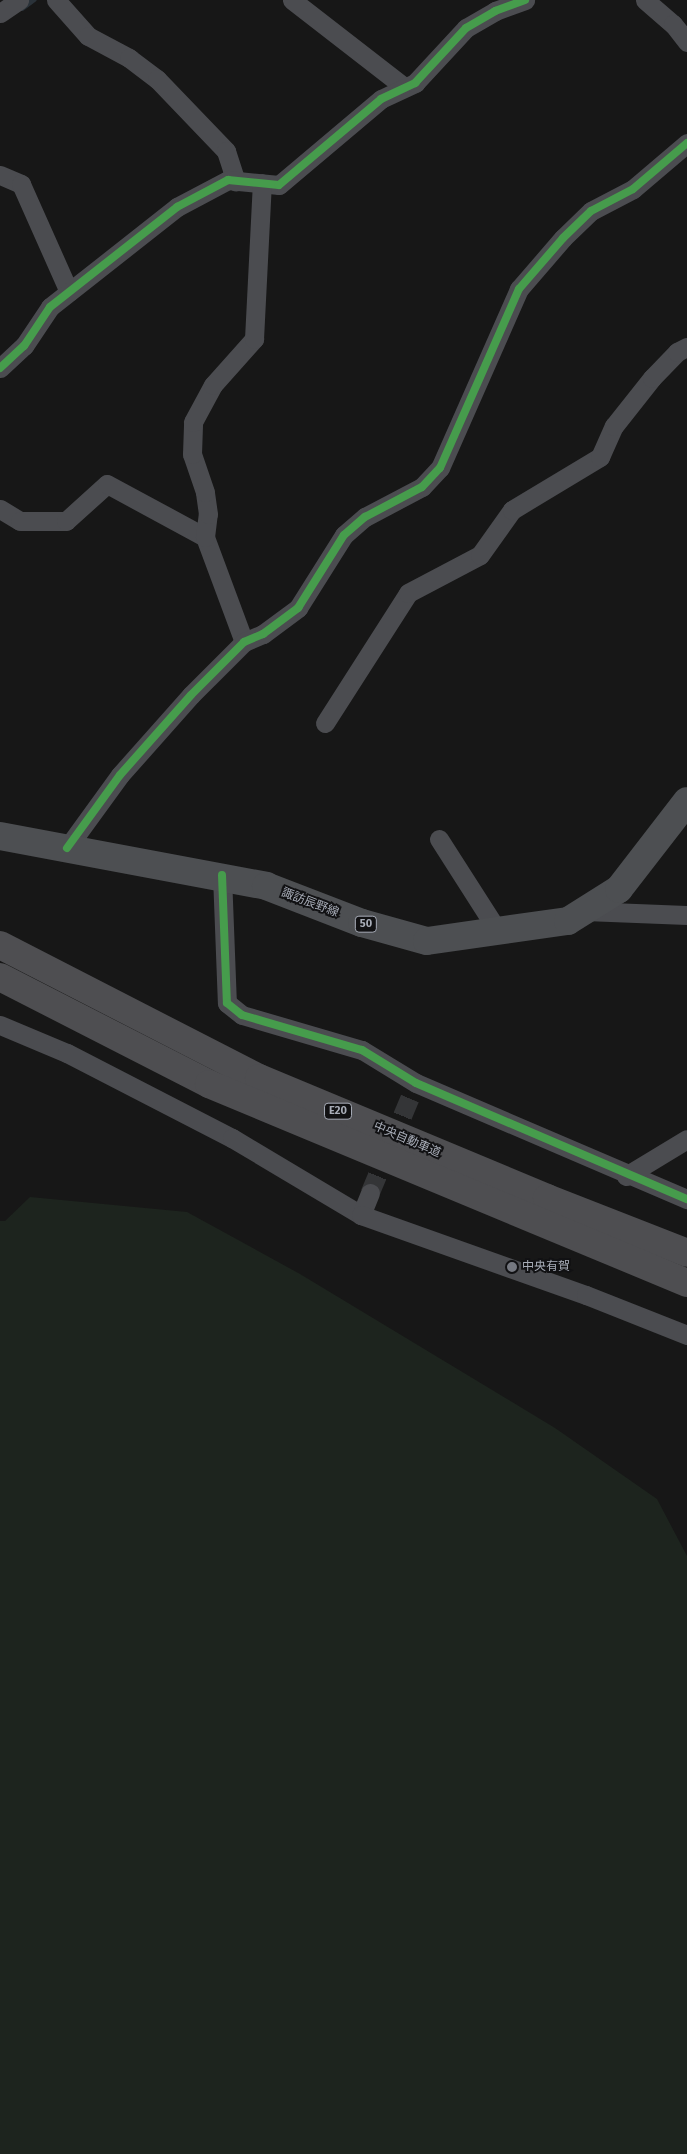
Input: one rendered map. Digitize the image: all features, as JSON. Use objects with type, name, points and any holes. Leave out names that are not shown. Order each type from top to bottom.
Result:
[{"type":"highway","name":"中央自動車道","points":[[0,945],[259,1078],[547,1198],[687,1253]]},
{"type":"highway","name":"E20","points":[[0,977],[209,1084],[687,1283]]},
{"type":"main road","name":"諏訪辰野線","points":[[0,836],[222,875],[266,886],[362,923],[427,941],[499,933],[568,921],[619,889],[687,801]]},
{"type":"street","points":[[0,13],[19,0]]},
{"type":"street","points":[[56,0],[88,36],[129,58],[157,78],[226,151],[236,180]]},
{"type":"street","points":[[292,0],[404,87]]},
{"type":"street","points":[[0,368],[24,346],[50,307],[177,207],[228,180],[279,185],[381,99],[415,83],[429,71],[466,28],[495,11],[525,0]]},
{"type":"street","points":[[646,0],[673,24],[687,42]]},
{"type":"street","points":[[67,848],[120,775],[191,695],[244,642],[263,634],[298,608],[344,535],[365,517],[422,487],[440,468],[519,289],[591,211],[634,189],[687,143]]},
{"type":"street","points":[[0,175],[21,184],[69,292]]},
{"type":"street","points":[[244,642],[205,536],[208,514],[205,492],[192,454],[194,422],[213,385],[254,339],[262,183]]},
{"type":"street","points":[[325,723],[408,593],[480,555],[512,510],[600,457],[614,426],[652,378],[677,352],[687,347]]},
{"type":"street","points":[[0,509],[20,521],[66,521],[107,484],[205,536]]},
{"type":"street","points":[[439,839],[499,933]]},
{"type":"street","points":[[222,875],[227,1003],[242,1015],[362,1050],[413,1090],[687,1199]]},
{"type":"street","points":[[585,910],[687,914]]},
{"type":"street","points":[[0,1025],[67,1053],[232,1138],[361,1214],[586,1294],[687,1334]]},
{"type":"street","points":[[626,1176],[687,1139]]},
{"type":"street","points":[[361,1214],[370,1193]]},
{"type":"shaded area","points":[[30,1197],[187,1212],[300,1274],[555,1428],[657,1499],[687,1556],[687,2154],[0,2154],[0,1221],[5,1221]]},
{"type":"waterway","points":[[22,8],[33,0]]},
{"type":"tunnel","points":[[370,1193],[410,1098]]},
{"type":"cycle path","points":[[0,368],[24,346],[50,307],[177,207],[228,180],[279,185],[381,99],[415,83],[466,28],[495,11],[525,0]]},
{"type":"cycle path","points":[[67,848],[120,775],[191,695],[244,642],[263,634],[298,608],[344,535],[365,517],[422,487],[440,468],[519,289],[563,238],[591,211],[633,189],[687,143]]},
{"type":"cycle path","points":[[222,875],[227,1003],[242,1015],[362,1050],[416,1083],[687,1199]]},
{"type":"place","name":"中央有賀","points":[[512,1267]]}]
